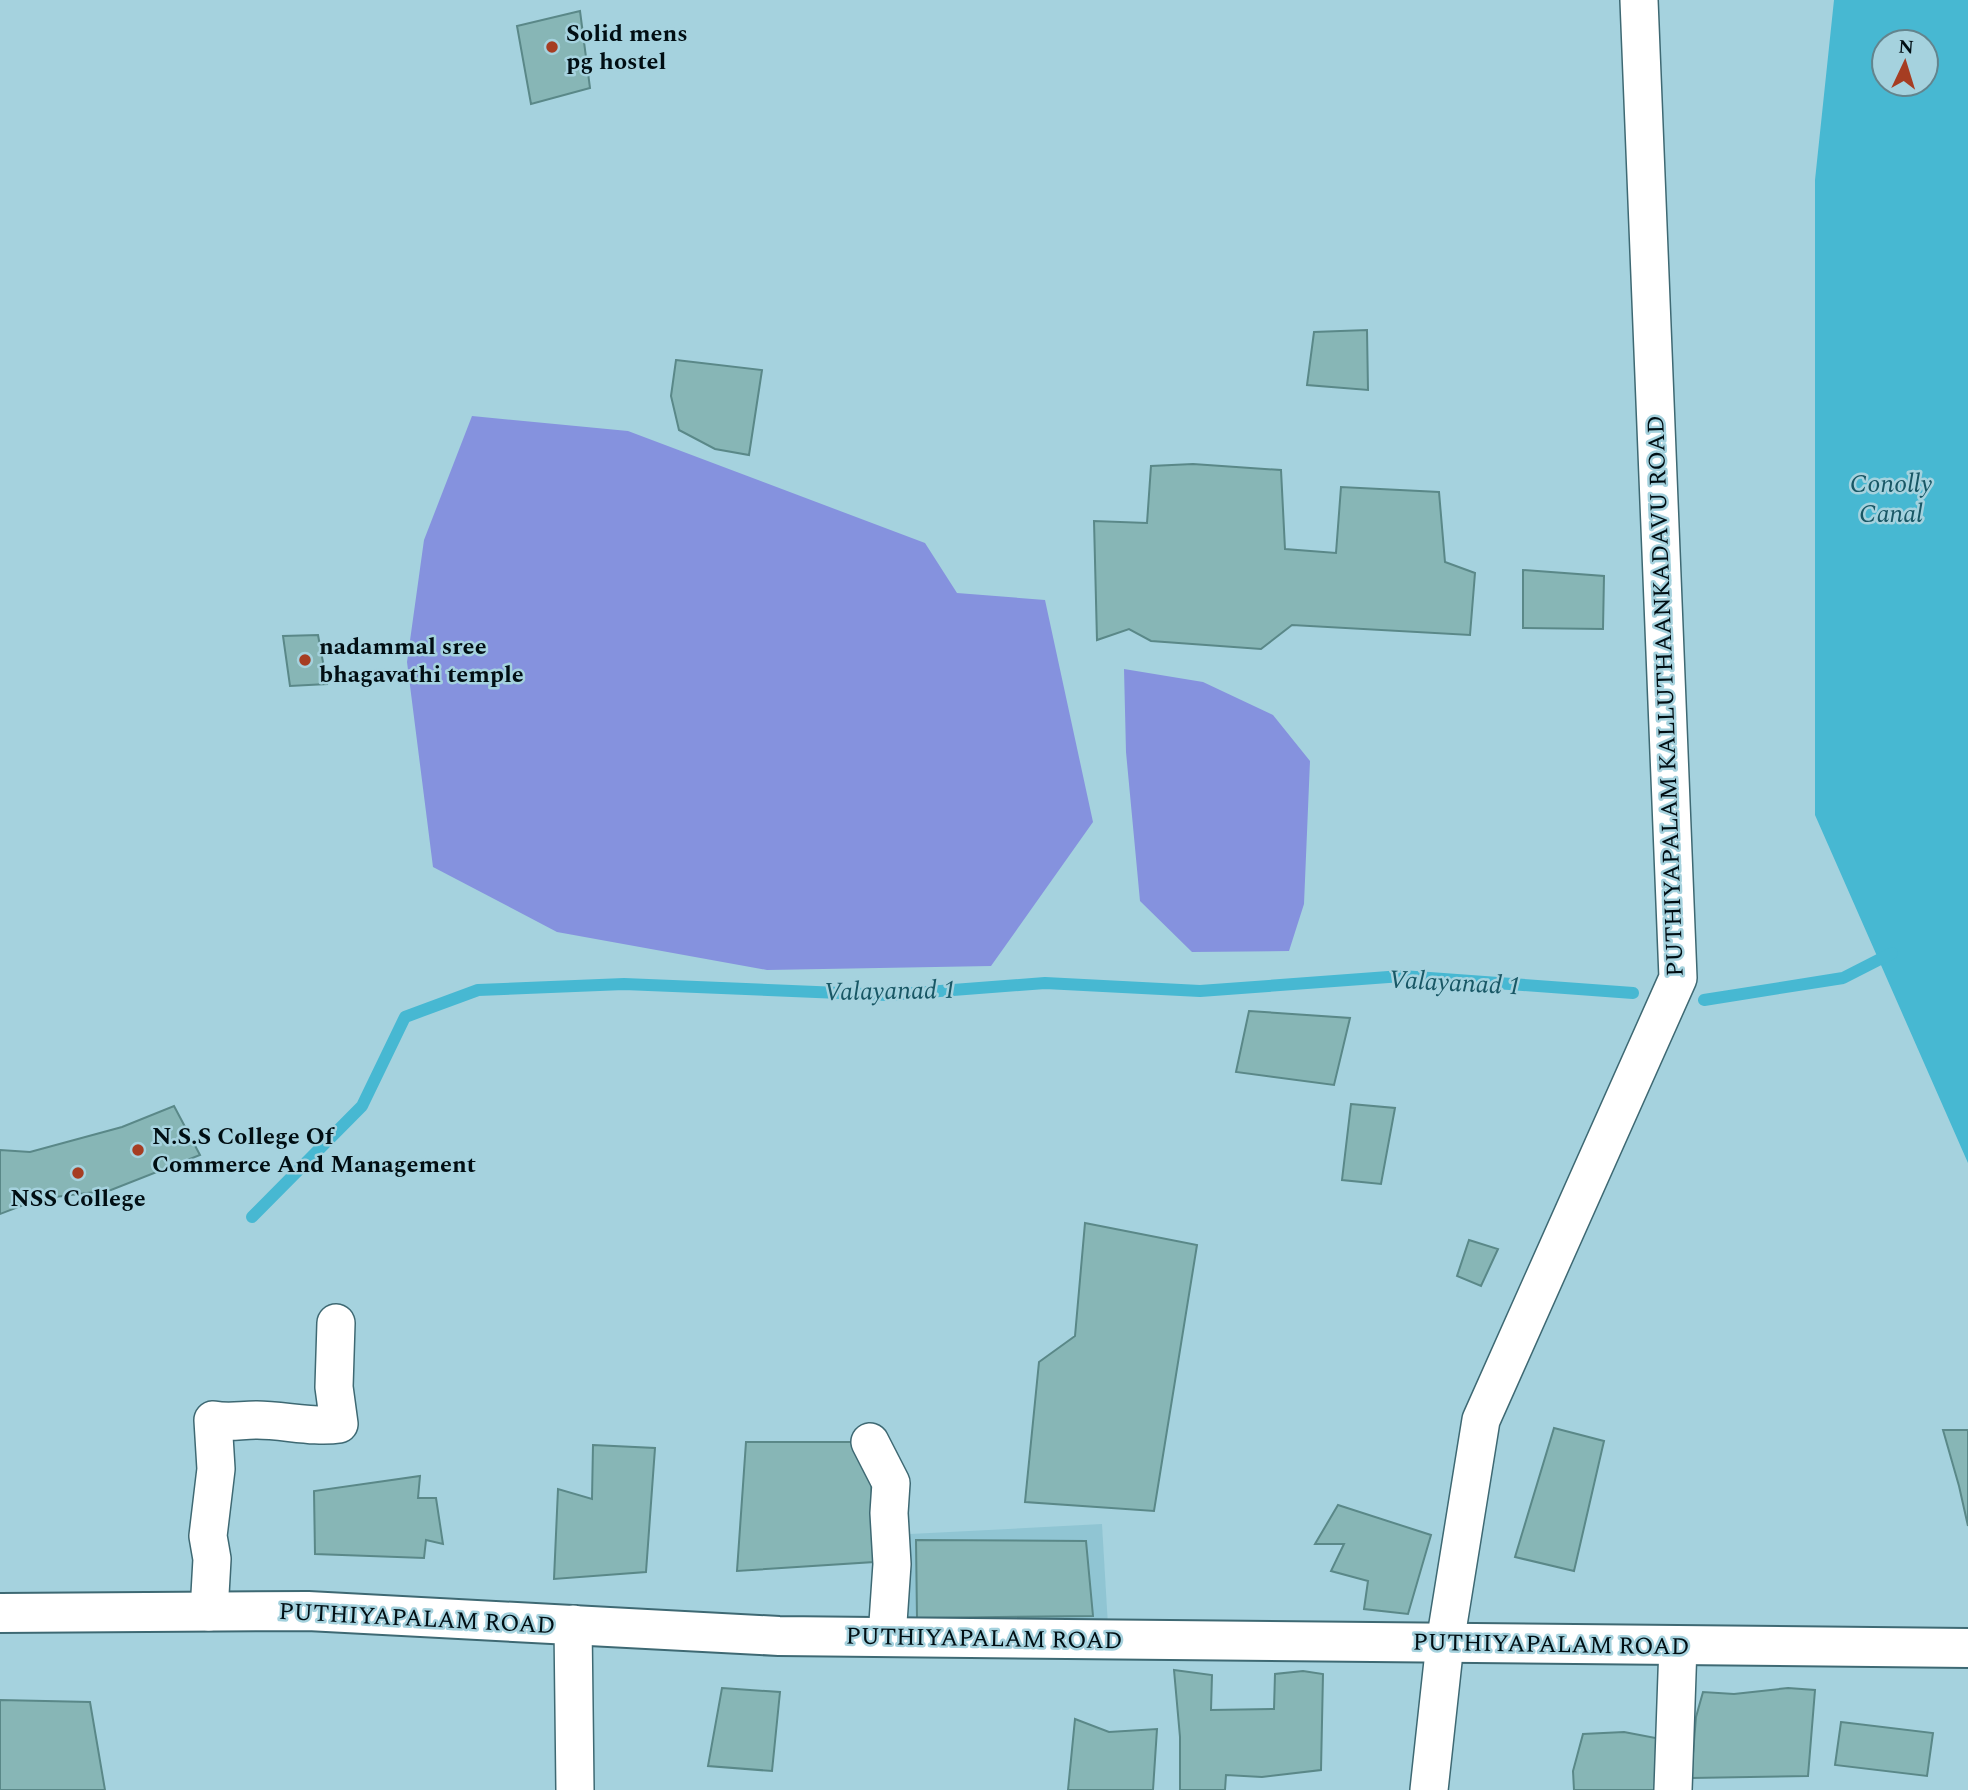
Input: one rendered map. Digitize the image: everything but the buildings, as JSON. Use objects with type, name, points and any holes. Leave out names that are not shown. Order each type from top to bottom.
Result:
[{"type":"street","name":"PUTHIYAPALAM KALLUTHAANKADAVU ROAD","points":[[1429,1790],[1445,1643],[1481,1420],[1678,978],[1639,0]]},
{"type":"street","points":[[209,1612],[212,1559],[208,1536],[216,1469],[213,1420],[237,1424],[257,1420],[280,1423],[305,1421],[324,1427],[340,1424],[334,1387],[336,1323]]},
{"type":"street","points":[[870,1442],[891,1483],[888,1513],[892,1564],[887,1637]]},
{"type":"street","name":"PUTHIYAPALAM ROAD","points":[[0,1613],[307,1611],[779,1636],[1968,1648]]},
{"type":"street","points":[[573,1624],[575,1790]]},
{"type":"street","points":[[1673,1790],[1678,1645]]},
{"type":"shaded area","points":[[472,416],[628,431],[925,543],[957,593],[1045,600],[1093,822],[991,966],[767,970],[557,932],[433,867],[407,662],[424,540]]},
{"type":"shaded area","points":[[1124,669],[1203,682],[1273,715],[1310,761],[1304,904],[1289,951],[1192,952],[1140,901],[1126,752]]},
{"type":"shaded area","points":[[1102,1524],[1108,1626],[904,1625],[910,1534]]},
{"type":"water","name":"Conolly Canal","points":[[1834,0],[1968,0],[1968,1163],[1815,815],[1815,180]]},
{"type":"waterway","name":"Valayanad 1","points":[[1704,1000],[1843,978],[1892,953]]},
{"type":"waterway","name":"Valayanad 1","points":[[252,1217],[362,1106],[405,1017],[478,990],[624,984],[888,995],[1045,983],[1200,991],[1402,976],[1633,993]]},
{"type":"place","name":"Solid mens pg hostel","points":[[552,47]]},
{"type":"place","name":"nadammal sree bhagavathi temple","points":[[305,660]]},
{"type":"place","name":"N.S.S College Of Commerce And Management","points":[[138,1150]]},
{"type":"place","name":"NSS College","points":[[78,1173]]}]
